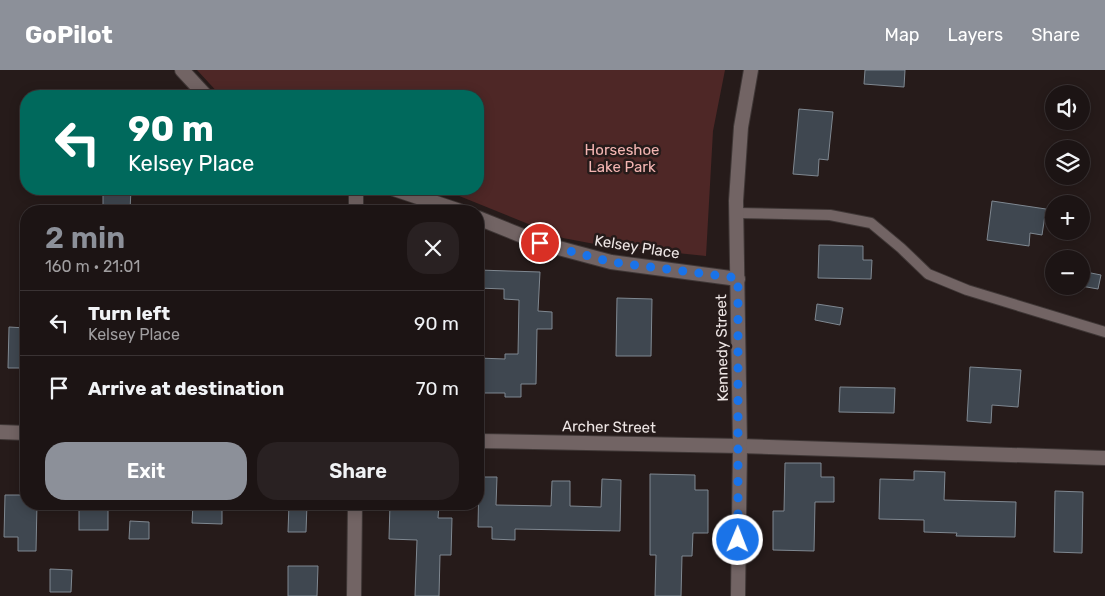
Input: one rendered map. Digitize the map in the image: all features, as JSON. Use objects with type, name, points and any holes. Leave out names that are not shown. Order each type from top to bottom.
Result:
[{"type":"street","points":[[182,70],[200,90]]},
{"type":"street","name":"Kennedy Street","points":[[738,596],[740,446],[736,213],[741,127],[751,70]]},
{"type":"street","points":[[412,195],[442,205]]},
{"type":"street","name":"Kelsey Place","points":[[484,220],[540,243],[611,262],[738,278]]},
{"type":"street","points":[[0,432],[20,433]]},
{"type":"street","name":"Archer Street","points":[[484,441],[740,446],[1105,458]]},
{"type":"street","points":[[354,596],[355,510]]},
{"type":"lane","points":[[736,213],[830,215],[871,223],[928,274],[967,290],[1105,332]]},
{"type":"green space","name":"Horseshoe Lake Park","points":[[197,70],[725,70],[713,131],[706,256],[600,245],[563,238],[457,195],[484,195],[484,90],[215,90]]},
{"type":"building","points":[[865,70],[905,70],[904,87],[864,84]]},
{"type":"building","points":[[799,109],[833,112],[828,160],[819,159],[818,176],[793,174]]},
{"type":"building","points":[[103,195],[131,195],[130,205],[103,205]]},
{"type":"building","points":[[992,201],[1045,209],[1042,235],[1030,233],[1029,246],[987,240]]},
{"type":"building","points":[[819,245],[863,246],[863,260],[872,260],[871,279],[818,278]]},
{"type":"building","points":[[484,270],[540,272],[538,311],[552,312],[552,329],[537,329],[536,384],[521,384],[521,397],[505,397],[505,393],[484,393],[484,358],[505,359],[505,354],[518,354],[519,300],[504,299],[504,289],[484,288]]},
{"type":"building","points":[[1090,273],[1101,275],[1098,289],[1090,288]]},
{"type":"building","points":[[617,298],[652,299],[651,356],[616,356]]},
{"type":"building","points":[[817,304],[843,308],[840,325],[815,320]]},
{"type":"building","points":[[9,327],[20,328],[20,368],[8,368]]},
{"type":"building","points":[[970,367],[1021,370],[1018,407],[992,405],[991,423],[967,421]]},
{"type":"building","points":[[840,387],[895,388],[894,413],[839,412]]},
{"type":"building","points":[[785,463],[821,463],[821,477],[834,477],[834,502],[815,502],[814,551],[773,550],[773,511],[784,511]]},
{"type":"building","points":[[914,471],[945,472],[944,500],[1016,502],[1015,537],[956,536],[957,533],[924,532],[924,520],[879,519],[880,479],[914,480]]},
{"type":"building","points":[[650,474],[695,475],[695,490],[708,490],[708,533],[693,533],[692,556],[682,556],[681,596],[655,596],[656,555],[650,555]]},
{"type":"building","points":[[484,477],[497,477],[496,505],[551,506],[552,481],[570,481],[570,506],[601,507],[602,479],[621,480],[620,531],[515,529],[515,540],[492,539],[492,527],[478,527],[478,510],[484,510]]},
{"type":"building","points":[[1055,491],[1083,492],[1082,553],[1054,552]]},
{"type":"building","points":[[5,495],[20,495],[20,510],[37,510],[36,551],[18,551],[18,537],[4,537]]},
{"type":"building","points":[[79,510],[108,510],[108,530],[79,530]]},
{"type":"building","points":[[193,510],[222,510],[222,524],[192,523]]},
{"type":"building","points":[[289,510],[307,510],[306,532],[288,532]]},
{"type":"building","points":[[390,510],[439,510],[438,518],[452,518],[451,555],[440,555],[439,596],[415,596],[417,540],[389,539]]},
{"type":"building","points":[[130,521],[149,522],[149,539],[129,539]]},
{"type":"building","points":[[288,566],[318,566],[317,596],[288,596]]},
{"type":"building","points":[[50,569],[72,570],[71,592],[50,592]]},
{"type":"route","points":[[540,243],[611,262],[738,278],[740,446],[738,540]]}]
